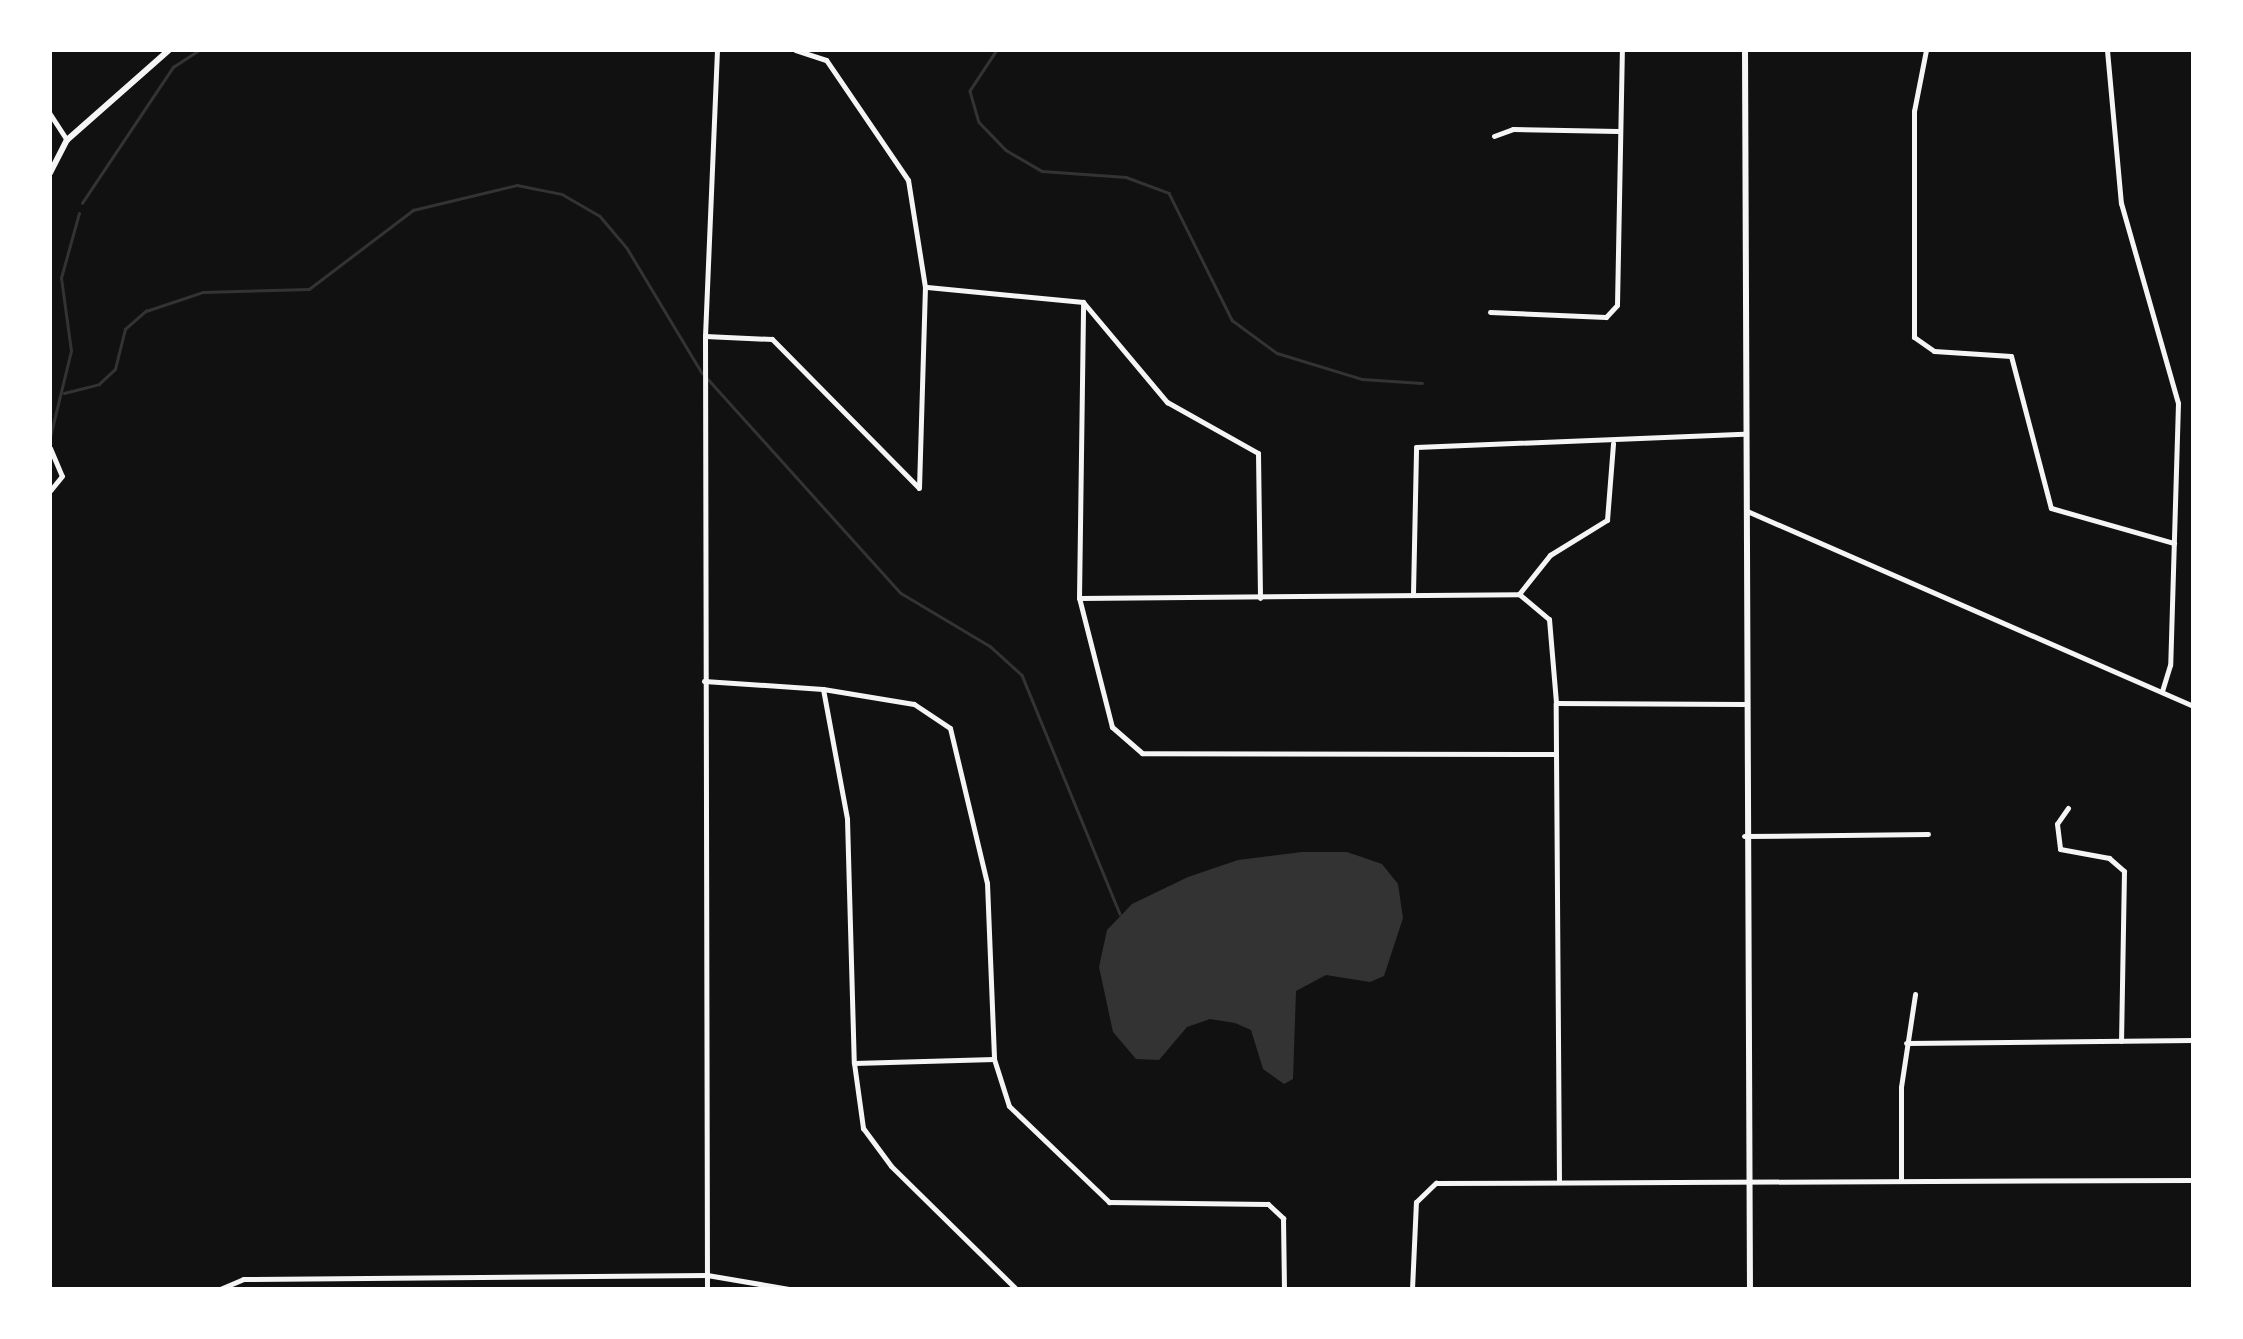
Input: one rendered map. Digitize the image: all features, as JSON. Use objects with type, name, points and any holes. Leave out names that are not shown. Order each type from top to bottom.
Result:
[{"type":"street","points":[[50,173],[68,140],[168,50]]},
{"type":"street","points":[[707,1289],[706,336],[717,50]]},
{"type":"street","points":[[706,336],[772,339],[919,488],[926,287],[908,180],[826,60],[796,50]]},
{"type":"street","points":[[1490,312],[1507,318],[1613,313],[1622,50]]},
{"type":"street","points":[[1744,50],[1744,836],[1750,1289]]},
{"type":"street","points":[[1926,50],[1914,111],[1914,338],[1934,351],[2010,356],[2051,508],[2174,543]]},
{"type":"street","points":[[2106,50],[2122,204],[2178,403],[2170,665],[2162,691]]},
{"type":"street","points":[[50,114],[68,140]]},
{"type":"street","points":[[1494,136],[1514,129],[1618,130]]},
{"type":"street","points":[[926,287],[1082,302],[1167,402],[1258,452],[1260,598]]},
{"type":"street","points":[[1082,302],[1078,598],[1112,727],[1142,754],[1556,754]]},
{"type":"street","points":[[1413,594],[1416,447],[1612,443],[1744,434]]},
{"type":"street","points":[[1519,594],[1550,555],[1607,520],[1612,443]]},
{"type":"street","points":[[50,448],[62,476],[50,491]]},
{"type":"street","points":[[1744,510],[2193,706]]},
{"type":"street","points":[[1078,598],[1519,594],[1549,619],[1556,703],[1558,1182]]},
{"type":"street","points":[[704,682],[824,688],[914,704],[950,728],[987,883],[994,1058],[1008,1106],[1110,1202],[1268,1204],[1278,1211],[1284,1289]]},
{"type":"street","points":[[824,688],[847,820],[854,1063],[864,1128],[891,1166],[1016,1289]]},
{"type":"street","points":[[1556,703],[1744,704]]},
{"type":"street","points":[[2068,808],[2057,824],[2060,849],[2109,858],[2124,870],[2121,1041]]},
{"type":"street","points":[[1744,836],[1928,834]]},
{"type":"street","points":[[1901,1181],[1906,1043],[1915,994]]},
{"type":"street","points":[[1906,1043],[2193,1040]]},
{"type":"street","points":[[854,1063],[994,1058]]},
{"type":"street","points":[[1412,1289],[1413,1214],[1420,1193],[1436,1183],[2193,1180]]},
{"type":"street","points":[[220,1289],[242,1279],[707,1275],[789,1289]]},
{"type":"shaded area","points":[[1302,852],[1347,852],[1382,864],[1398,884],[1403,918],[1384,976],[1370,982],[1326,975],[1296,991],[1293,1079],[1284,1084],[1263,1069],[1251,1030],[1235,1023],[1210,1019],[1187,1027],[1159,1060],[1136,1059],[1113,1032],[1099,967],[1107,930],[1132,904],[1188,877],[1238,860]]},
{"type":"waterway","points":[[82,203],[173,67],[199,50]]},
{"type":"waterway","points":[[997,50],[970,91],[979,122],[1006,150],[1042,171],[1126,177],[1169,193],[1232,320],[1277,353],[1362,379],[1422,383]]},
{"type":"waterway","points":[[64,393],[99,384],[115,369],[125,329],[146,311],[203,292],[309,289],[413,210],[517,185],[562,194],[600,216],[627,248],[702,373]]},
{"type":"waterway","points":[[50,437],[71,351],[61,278],[79,213]]},
{"type":"waterway","points":[[708,379],[901,593],[990,646],[1022,675],[1120,914]]}]
